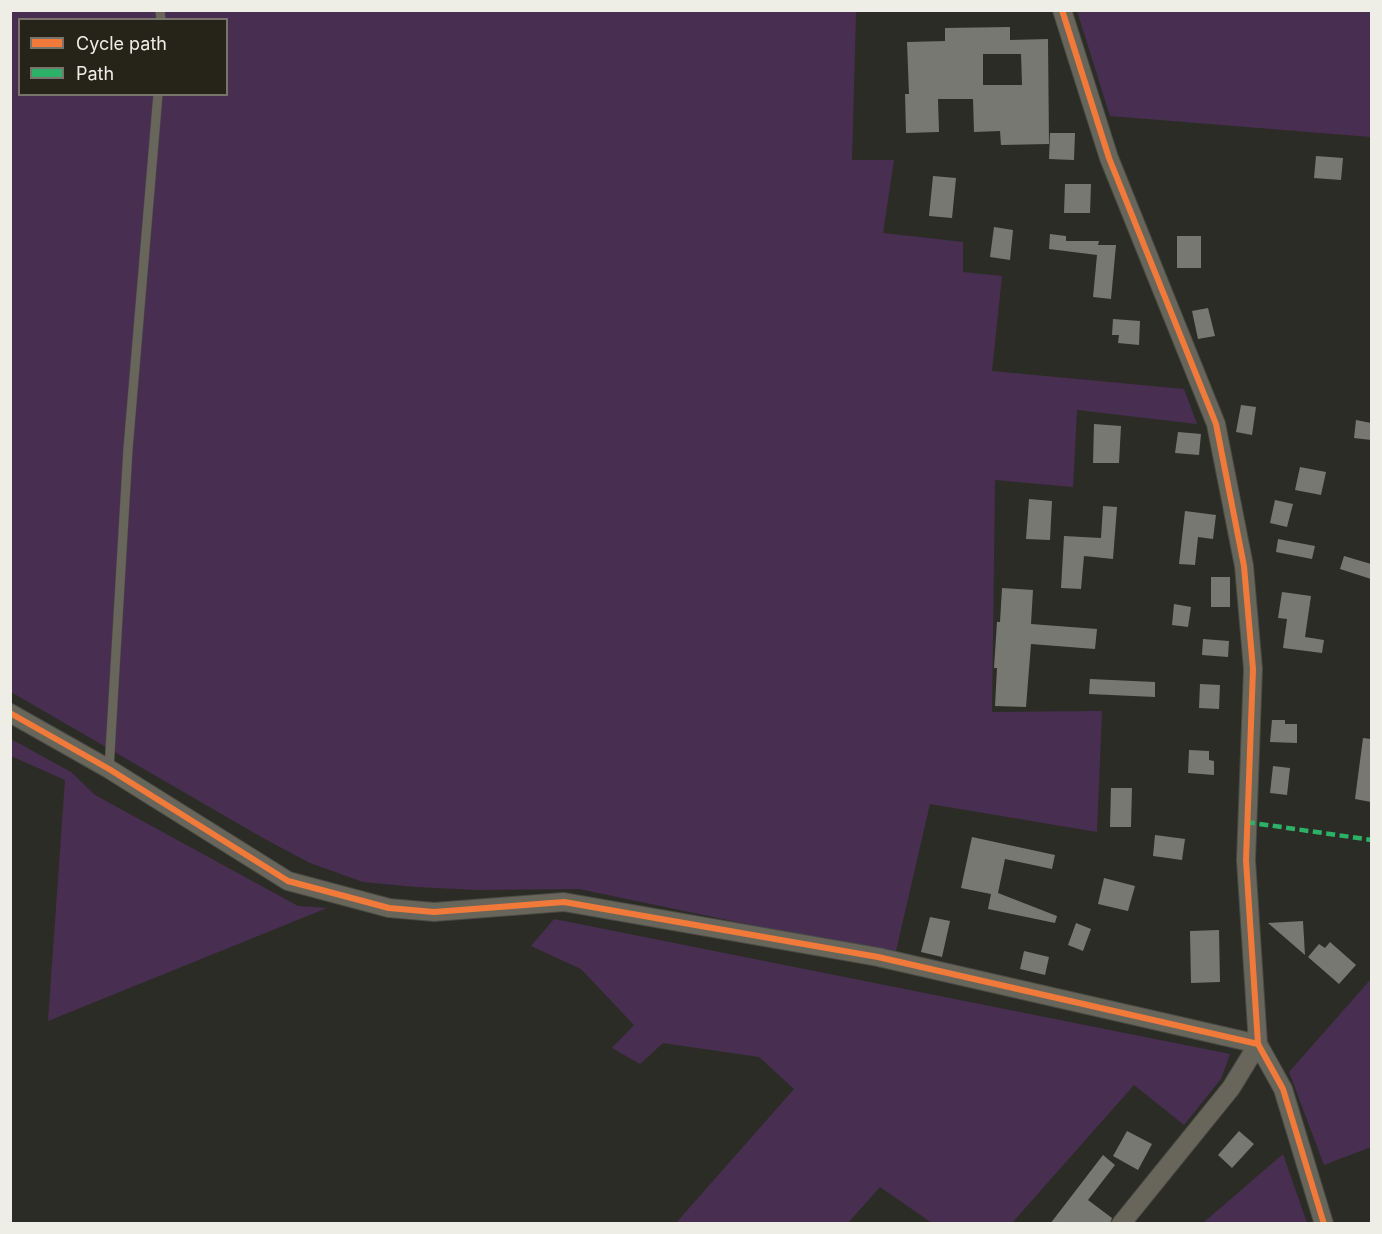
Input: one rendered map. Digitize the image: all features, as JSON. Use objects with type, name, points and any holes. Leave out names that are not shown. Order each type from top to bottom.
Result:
[{"type":"street","points":[[1062,10],[1109,158],[1216,424],[1244,566],[1253,669],[1246,860],[1258,1044],[1283,1089],[1324,1224]]},
{"type":"street","points":[[10,713],[109,769],[288,881],[389,908],[434,912],[564,902],[878,957],[1258,1044]]},
{"type":"street","points":[[1121,1224],[1231,1088],[1258,1044]]},
{"type":"lane","points":[[109,769],[128,449],[158,96]]},
{"type":"shaded area","points":[[11,11],[856,11],[852,160],[894,160],[883,233],[963,242],[963,272],[1002,276],[992,371],[1184,389],[1197,424],[1077,410],[1073,487],[995,480],[992,712],[1102,711],[1097,832],[930,804],[895,955],[579,889],[476,890],[363,882],[310,863],[11,692]]},
{"type":"shaded area","points":[[1077,11],[1371,11],[1371,137],[1110,116]]},
{"type":"shaded area","points":[[11,739],[71,772],[95,795],[298,906],[327,908],[48,1021],[65,780],[11,756]]},
{"type":"shaded area","points":[[554,919],[1230,1054],[1221,1079],[1184,1125],[1134,1085],[1012,1223],[932,1223],[880,1187],[848,1223],[676,1223],[794,1089],[759,1057],[663,1043],[640,1064],[612,1048],[634,1025],[581,969],[531,946]]},
{"type":"shaded area","points":[[1371,979],[1371,1147],[1324,1165],[1289,1072]]},
{"type":"shaded area","points":[[1283,1154],[1307,1223],[1203,1223]]},
{"type":"building","points":[[1010,27],[1010,40],[1048,39],[1049,144],[1001,145],[1000,131],[974,132],[973,99],[938,99],[939,132],[906,133],[905,94],[909,94],[907,42],[945,41],[945,28]],"holes":[[[983,54],[1021,54],[1022,85],[983,85]]]},
{"type":"building","points":[[1050,133],[1075,133],[1074,160],[1049,159]]},
{"type":"building","points":[[1316,156],[1343,158],[1341,180],[1314,178]]},
{"type":"building","points":[[933,176],[956,178],[952,218],[929,216]]},
{"type":"building","points":[[1065,184],[1091,184],[1090,213],[1064,213]]},
{"type":"building","points":[[994,227],[1013,230],[1010,260],[990,257]]},
{"type":"building","points":[[1050,234],[1066,236],[1066,241],[1099,241],[1098,245],[1116,245],[1111,299],[1093,297],[1097,255],[1049,249]]},
{"type":"building","points":[[1177,236],[1201,236],[1201,268],[1177,268]]},
{"type":"building","points":[[1208,308],[1215,336],[1198,339],[1192,311]]},
{"type":"building","points":[[1113,319],[1140,321],[1139,345],[1118,343],[1119,335],[1112,335]]},
{"type":"building","points":[[1241,405],[1256,407],[1252,435],[1236,432]]},
{"type":"building","points":[[1356,420],[1371,423],[1371,440],[1354,438]]},
{"type":"building","points":[[1094,424],[1121,426],[1119,463],[1093,463]]},
{"type":"building","points":[[1178,432],[1201,434],[1199,455],[1175,453]]},
{"type":"building","points":[[1300,467],[1326,472],[1321,495],[1295,490]]},
{"type":"building","points":[[1029,499],[1052,501],[1050,540],[1026,539]]},
{"type":"building","points":[[1275,500],[1293,504],[1287,527],[1270,523]]},
{"type":"building","points":[[1103,506],[1117,507],[1113,559],[1084,556],[1081,589],[1061,588],[1064,536],[1101,538]]},
{"type":"building","points":[[1185,511],[1216,515],[1213,539],[1198,537],[1195,565],[1179,564]]},
{"type":"building","points":[[1278,539],[1315,546],[1312,559],[1276,552]]},
{"type":"building","points":[[1344,556],[1371,564],[1371,579],[1340,569]]},
{"type":"building","points":[[1211,577],[1230,577],[1230,607],[1211,607]]},
{"type":"building","points":[[1002,588],[1033,590],[1031,624],[1097,629],[1095,649],[1031,644],[1026,707],[995,706],[997,668],[994,668]]},
{"type":"building","points":[[1282,592],[1311,596],[1305,637],[1324,640],[1322,653],[1283,648],[1287,619],[1278,618]]},
{"type":"building","points":[[1174,604],[1191,607],[1188,627],[1172,625]]},
{"type":"building","points":[[1203,639],[1229,641],[1228,657],[1202,655]]},
{"type":"building","points":[[1090,679],[1155,682],[1155,697],[1089,694]]},
{"type":"building","points":[[1200,684],[1220,685],[1219,709],[1199,708]]},
{"type":"building","points":[[1272,720],[1285,720],[1285,724],[1297,724],[1297,743],[1270,742]]},
{"type":"building","points":[[1363,738],[1371,739],[1371,802],[1355,799]]},
{"type":"building","points":[[1189,750],[1209,751],[1209,760],[1214,761],[1214,775],[1188,773]]},
{"type":"building","points":[[1273,766],[1290,768],[1287,795],[1270,793]]},
{"type":"building","points":[[1111,788],[1132,788],[1131,827],[1110,827]]},
{"type":"building","points":[[1155,835],[1185,839],[1182,860],[1153,856]]},
{"type":"building","points":[[972,837],[1055,855],[1052,869],[1005,859],[998,893],[1057,916],[1055,923],[988,909],[991,894],[961,888]]},
{"type":"building","points":[[1104,878],[1135,886],[1128,911],[1098,904]]},
{"type":"building","points":[[930,917],[950,921],[942,957],[921,952]]},
{"type":"building","points":[[1303,921],[1305,955],[1268,923]]},
{"type":"building","points":[[1076,923],[1091,929],[1083,951],[1068,945]]},
{"type":"building","points":[[1219,930],[1220,982],[1191,983],[1190,931]]},
{"type":"building","points":[[1330,942],[1356,965],[1339,984],[1308,957],[1319,944],[1325,948]]},
{"type":"building","points":[[1024,951],[1049,957],[1045,975],[1020,969]]},
{"type":"building","points":[[1127,1131],[1152,1144],[1138,1170],[1113,1156]]},
{"type":"building","points":[[1239,1131],[1254,1144],[1232,1168],[1218,1155]]},
{"type":"building","points":[[1103,1155],[1115,1165],[1088,1200],[1112,1218],[1110,1224],[1050,1224]]},
{"type":"marked path","points":[[1246,822],[1372,840]]},
{"type":"cycle path","points":[[1062,10],[1109,158],[1216,424],[1244,566],[1253,669],[1246,860],[1258,1044],[1283,1089],[1324,1224]]},
{"type":"cycle path","points":[[10,713],[109,769],[288,881],[389,908],[434,912],[564,902],[878,957],[1258,1044]]}]
